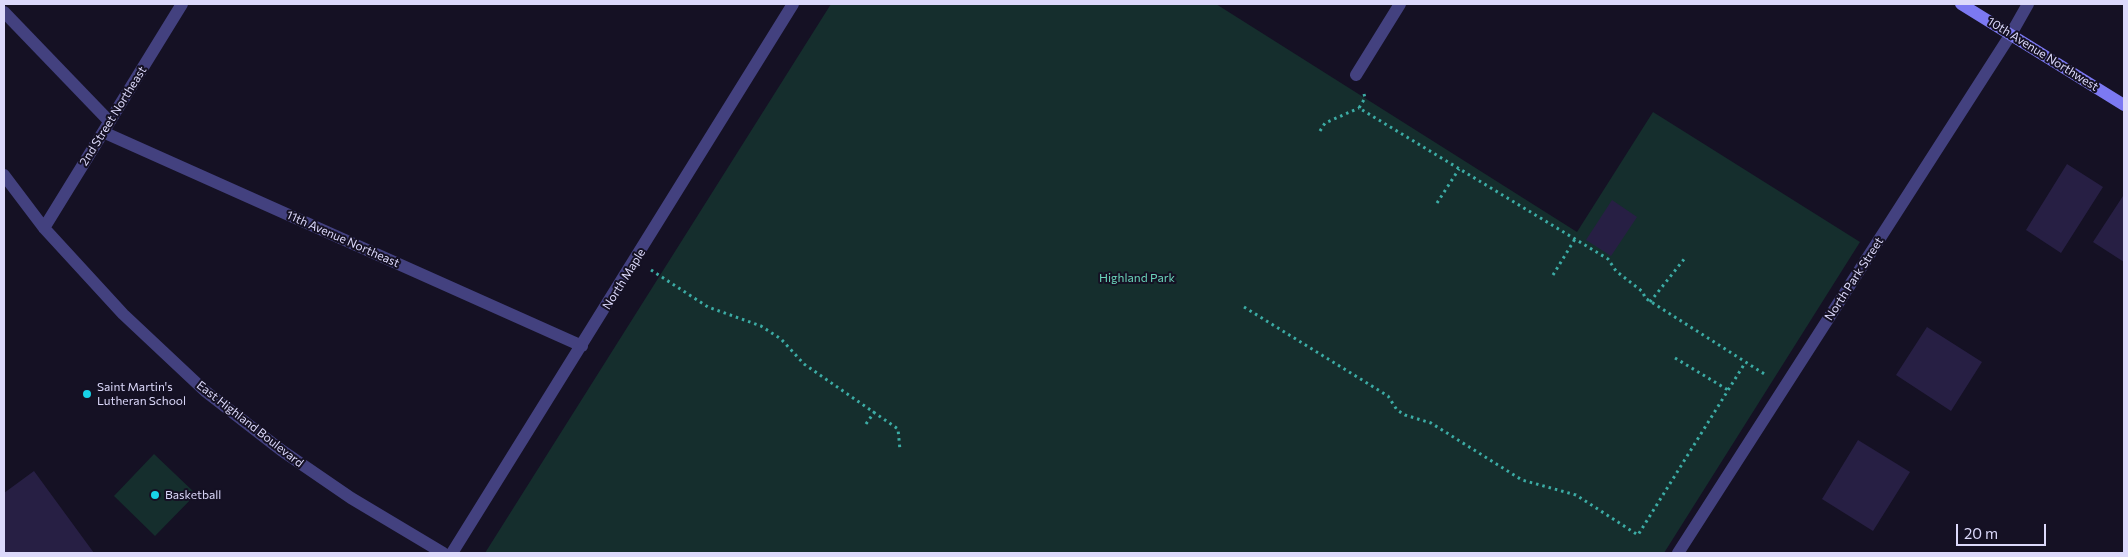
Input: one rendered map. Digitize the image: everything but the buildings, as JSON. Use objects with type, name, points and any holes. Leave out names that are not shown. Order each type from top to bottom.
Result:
[{"type":"street","name":"2nd Street Northeast","points":[[44,228],[182,4]]},
{"type":"street","name":"North Maple","points":[[452,553],[636,260],[793,4]]},
{"type":"street","points":[[1356,75],[1400,4]]},
{"type":"street","name":"10th Avenue Northwest","points":[[1961,4],[2124,105]]},
{"type":"street","name":"North Park Street","points":[[1678,553],[2011,34],[2028,4]]},
{"type":"street","points":[[4,12],[106,127]]},
{"type":"street","name":"11th Avenue Northeast","points":[[106,127],[582,346]]},
{"type":"street","name":"East Highland Boulevard","points":[[4,175],[44,228],[123,314],[205,391],[281,450],[351,498],[443,553]]},
{"type":"path","points":[[1320,131],[1325,123],[1359,108],[1365,98],[1356,75]]},
{"type":"path","points":[[1359,108],[1608,259],[1616,271],[1643,292],[1645,298],[1650,302],[1785,386]]},
{"type":"path","points":[[1437,204],[1459,169]]},
{"type":"path","points":[[1553,275],[1575,240]]},
{"type":"path","points":[[1650,302],[1685,258]]},
{"type":"path","points":[[636,260],[708,307],[761,326],[781,339],[804,364],[875,411],[898,429],[900,450]]},
{"type":"path","points":[[1244,307],[1388,396],[1397,410],[1405,415],[1431,424],[1522,480],[1576,495],[1638,535],[1745,362]]},
{"type":"path","points":[[1675,358],[1728,390]]},
{"type":"path","points":[[866,424],[875,411]]},
{"type":"green space","name":"Highland Park","points":[[831,4],[1216,4],[1577,232],[1653,112],[1860,242],[1664,553],[485,553]]},
{"type":"green space","name":"Basketball","points":[[154,454],[196,494],[155,536],[114,496]]},
{"type":"place","name":"Saint Martin's Lutheran School","points":[[87,394]]},
{"type":"place","name":"Basketball","points":[[155,495]]}]
